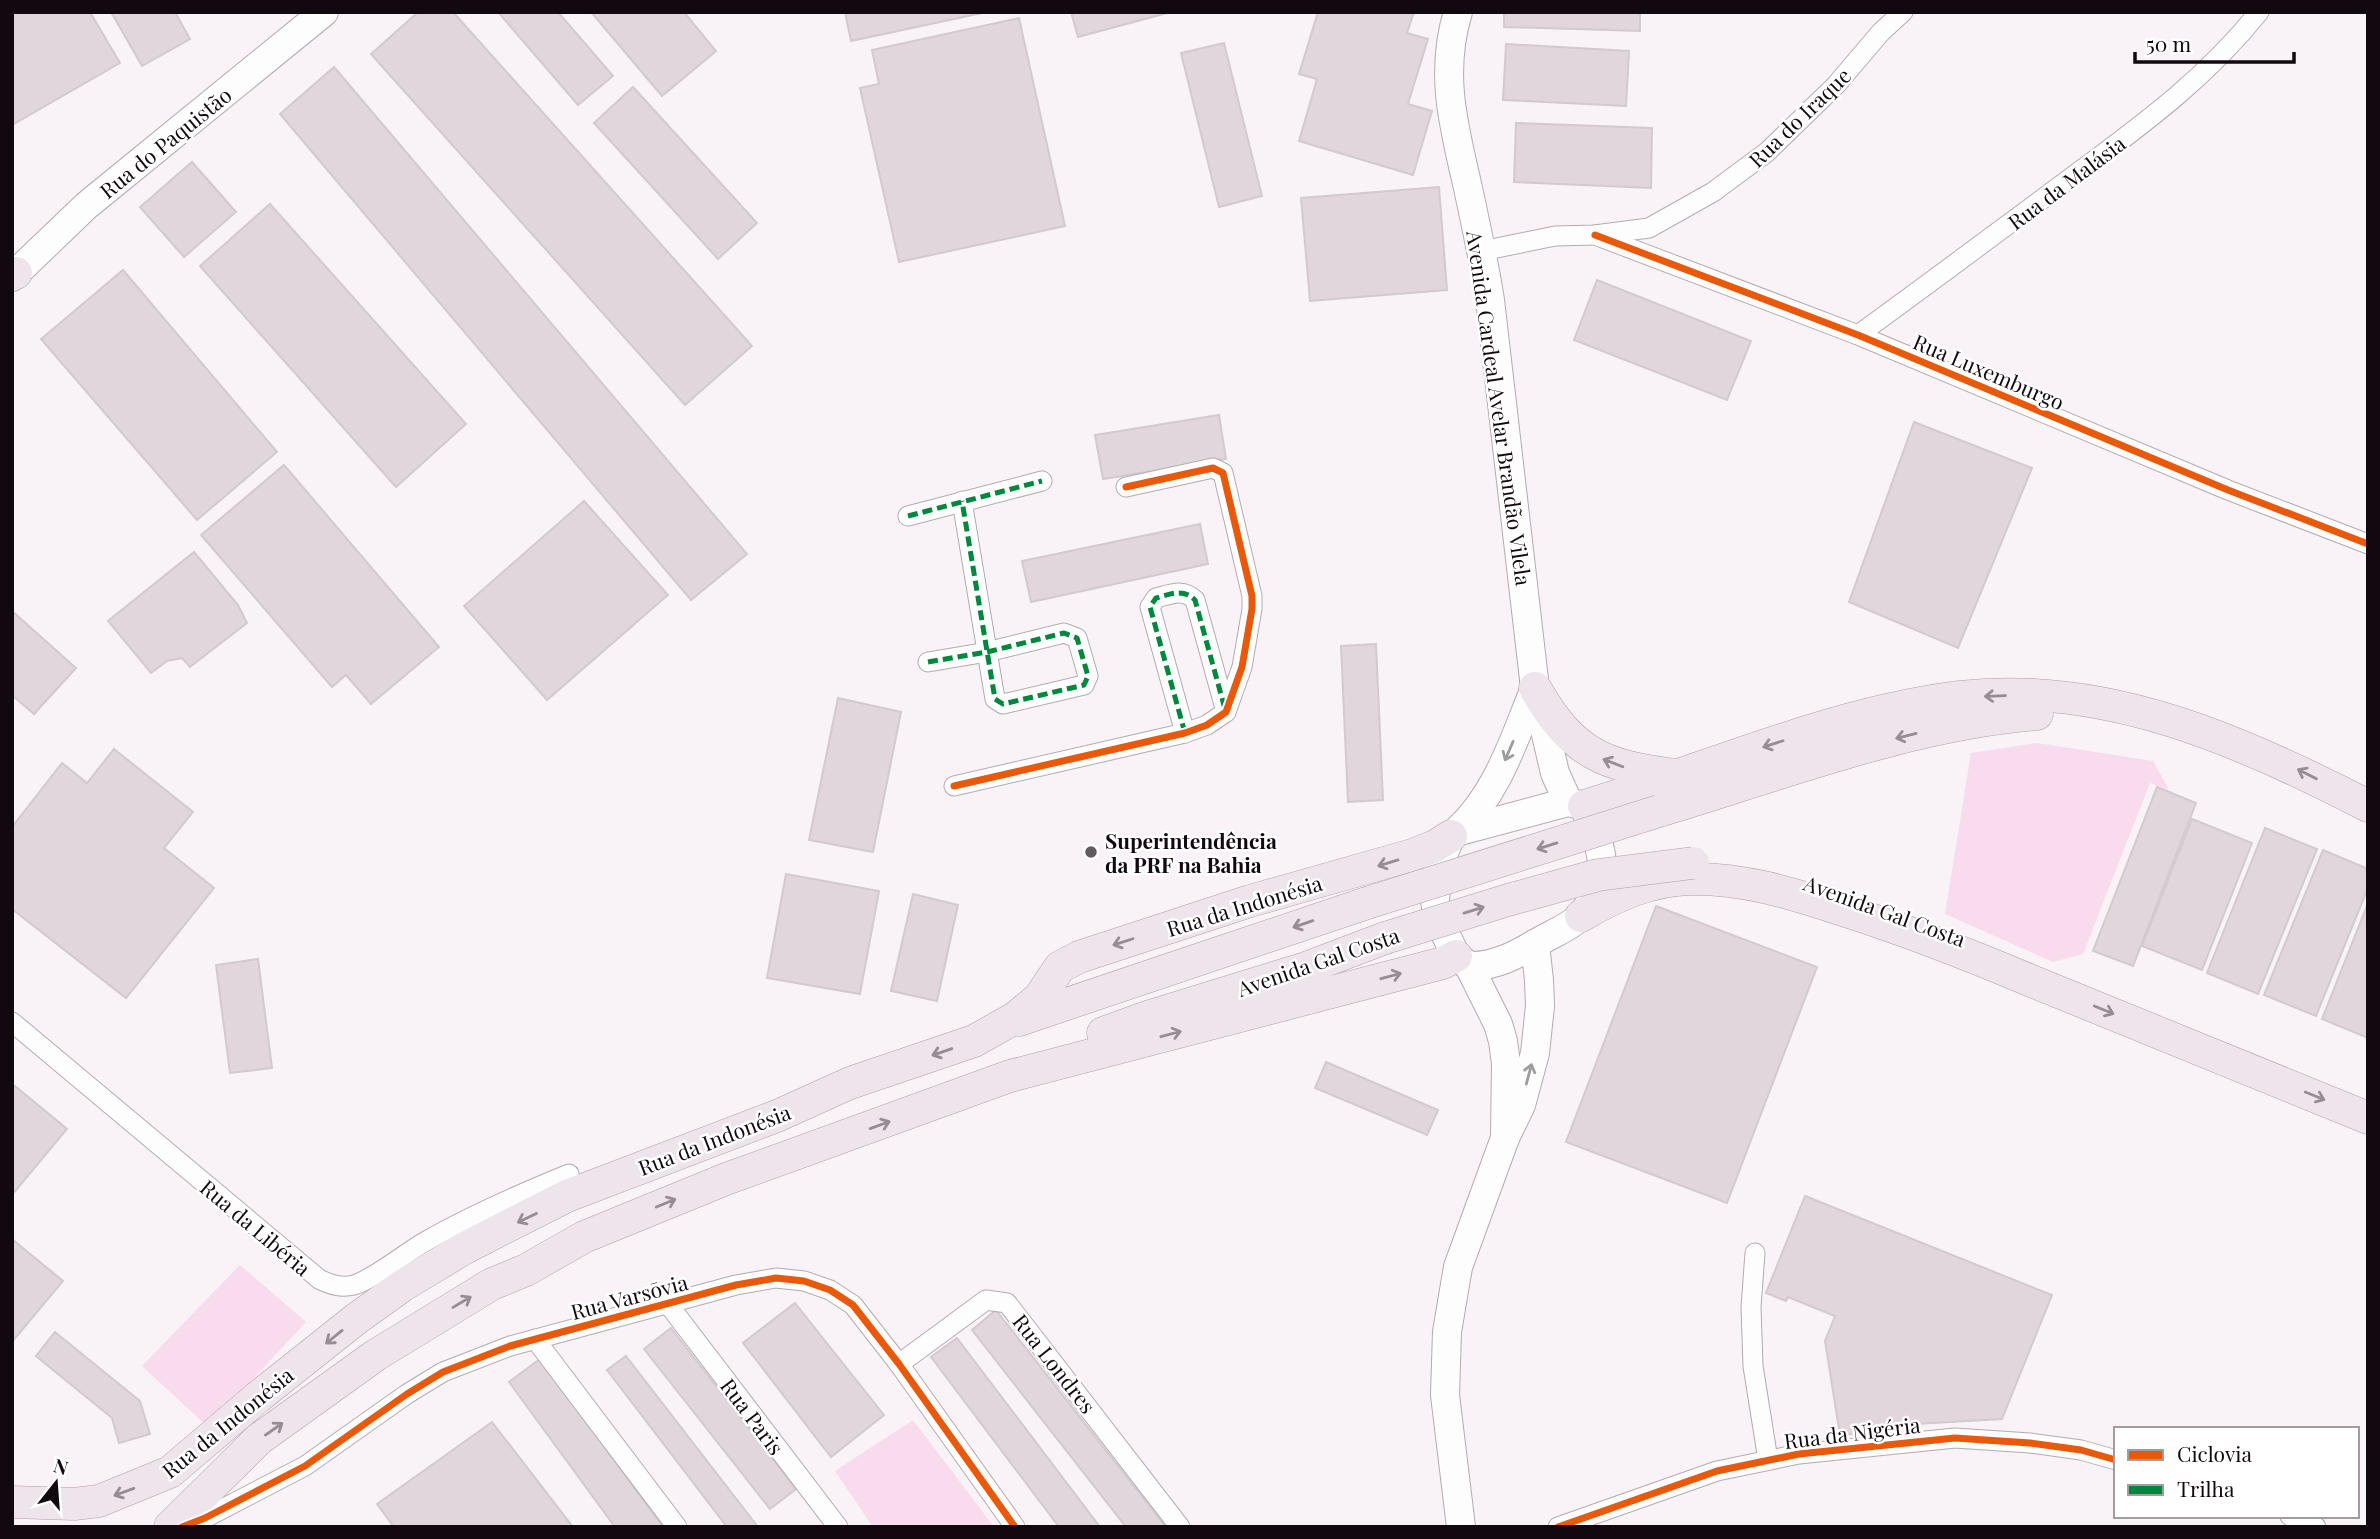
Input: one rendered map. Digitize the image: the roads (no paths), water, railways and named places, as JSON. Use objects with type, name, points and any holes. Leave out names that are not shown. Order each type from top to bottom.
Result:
[{"type":"main road","name":"Rua do Paquistão","points":[[14,275],[86,206],[324,12]]},
{"type":"main road","name":"Avenida Cardeal Avelar Brandão Vilela","points":[[1458,12],[1447,68],[1451,116],[1482,251],[1492,313],[1535,688],[1556,773],[1601,844],[1602,869],[1599,888],[1581,916]]},
{"type":"main road","points":[[1535,688],[1551,716],[1565,733],[1585,749],[1621,766],[1679,775]]},
{"type":"main road","name":"Rua da Indonésia","points":[[1463,961],[1437,917],[1435,900],[1438,867],[1453,834],[1472,817],[1495,783],[1535,688]]},
{"type":"main road","points":[[1576,804],[1870,715],[1960,697],[2030,696],[2075,699],[2147,713],[2224,739],[2301,771],[2368,806]]},
{"type":"main road","points":[[1005,1025],[1367,903],[1881,742],[1994,718],[2119,707]]},
{"type":"main road","name":"Rua da Indonésia","points":[[12,1502],[74,1504],[99,1501],[170,1472],[356,1319],[402,1286],[464,1249],[567,1196],[778,1116],[850,1083],[974,1041],[1005,1025],[1039,998],[1060,968],[1079,957],[1250,901],[1412,855],[1453,834],[1576,804]]},
{"type":"main road","name":"Avenida Gal Costa","points":[[1010,1076],[1048,1053],[1091,1037],[1306,968],[1385,938],[1573,881],[1598,875],[1693,863],[1726,864],[1798,878],[1934,925],[2018,962],[2068,996]]},
{"type":"main road","name":"Avenida Gal Costa","points":[[1010,1076],[1443,963],[1463,961],[1480,966],[1500,962],[1627,892],[1655,883],[1689,879],[1727,880],[1796,895],[1881,922],[2368,1118]]},
{"type":"main road","points":[[1461,1527],[1445,1395],[1447,1332],[1458,1267],[1505,1138],[1521,1105],[1535,1053],[1540,1006],[1535,944]]},
{"type":"main road","points":[[1463,961],[1498,1024],[1503,1041],[1506,1063],[1505,1138]]},
{"type":"main road","name":"Rua da Indonésia","points":[[170,1527],[259,1439],[376,1355],[492,1283],[526,1270],[584,1237],[726,1179],[1010,1076]]},
{"type":"street","name":"Rua do Iraque","points":[[1482,251],[1555,236],[1595,235],[1649,228],[1713,191],[1756,160],[1836,85],[1881,32],[1903,12]]},
{"type":"street","name":"Rua da Malásia","points":[[1858,335],[2143,125],[2194,83],[2230,48],[2259,12]]},
{"type":"street","name":"Rua Luxemburgo","points":[[1595,235],[1858,335],[2228,490],[2368,544]]},
{"type":"street","points":[[954,786],[1185,733],[1207,725],[1226,712],[1242,667],[1252,596],[1223,473],[1213,468],[1126,487]]},
{"type":"street","points":[[908,516],[1042,481]]},
{"type":"street","points":[[928,662],[987,652],[1064,633],[1077,638],[1088,669],[1087,681],[1084,685],[1003,704],[995,699],[987,652],[962,501]]},
{"type":"street","points":[[1185,733],[1150,607],[1156,598],[1179,592],[1188,593],[1195,600],[1226,712]]},
{"type":"street","name":"Rua da Libéria","points":[[12,1022],[319,1279],[330,1285],[344,1287],[358,1284],[425,1242],[493,1205],[569,1174]]},
{"type":"street","points":[[1755,1253],[1751,1307],[1753,1366],[1768,1460]]},
{"type":"street","name":"Rua Varsōvia","points":[[182,1527],[205,1518],[305,1466],[407,1394],[443,1372],[475,1358],[736,1284],[776,1278],[804,1281],[830,1290],[853,1305],[899,1364],[1015,1527]]},
{"type":"street","name":"Rua Londres","points":[[899,1364],[986,1300],[1007,1303],[1180,1527]]},
{"type":"street","name":"Rua Paris","points":[[668,1304],[838,1527]]},
{"type":"street","points":[[535,1339],[677,1527]]},
{"type":"street","name":"Rua da Nigéria","points":[[1558,1527],[1717,1471],[1799,1454],[1955,1438],[2030,1443],[2081,1450],[2114,1459]]},
{"type":"street","points":[[2295,1518],[2316,1527]]},
{"type":"place","name":"Superintendência da PRF na Bahia","points":[[1091,852]]}]
